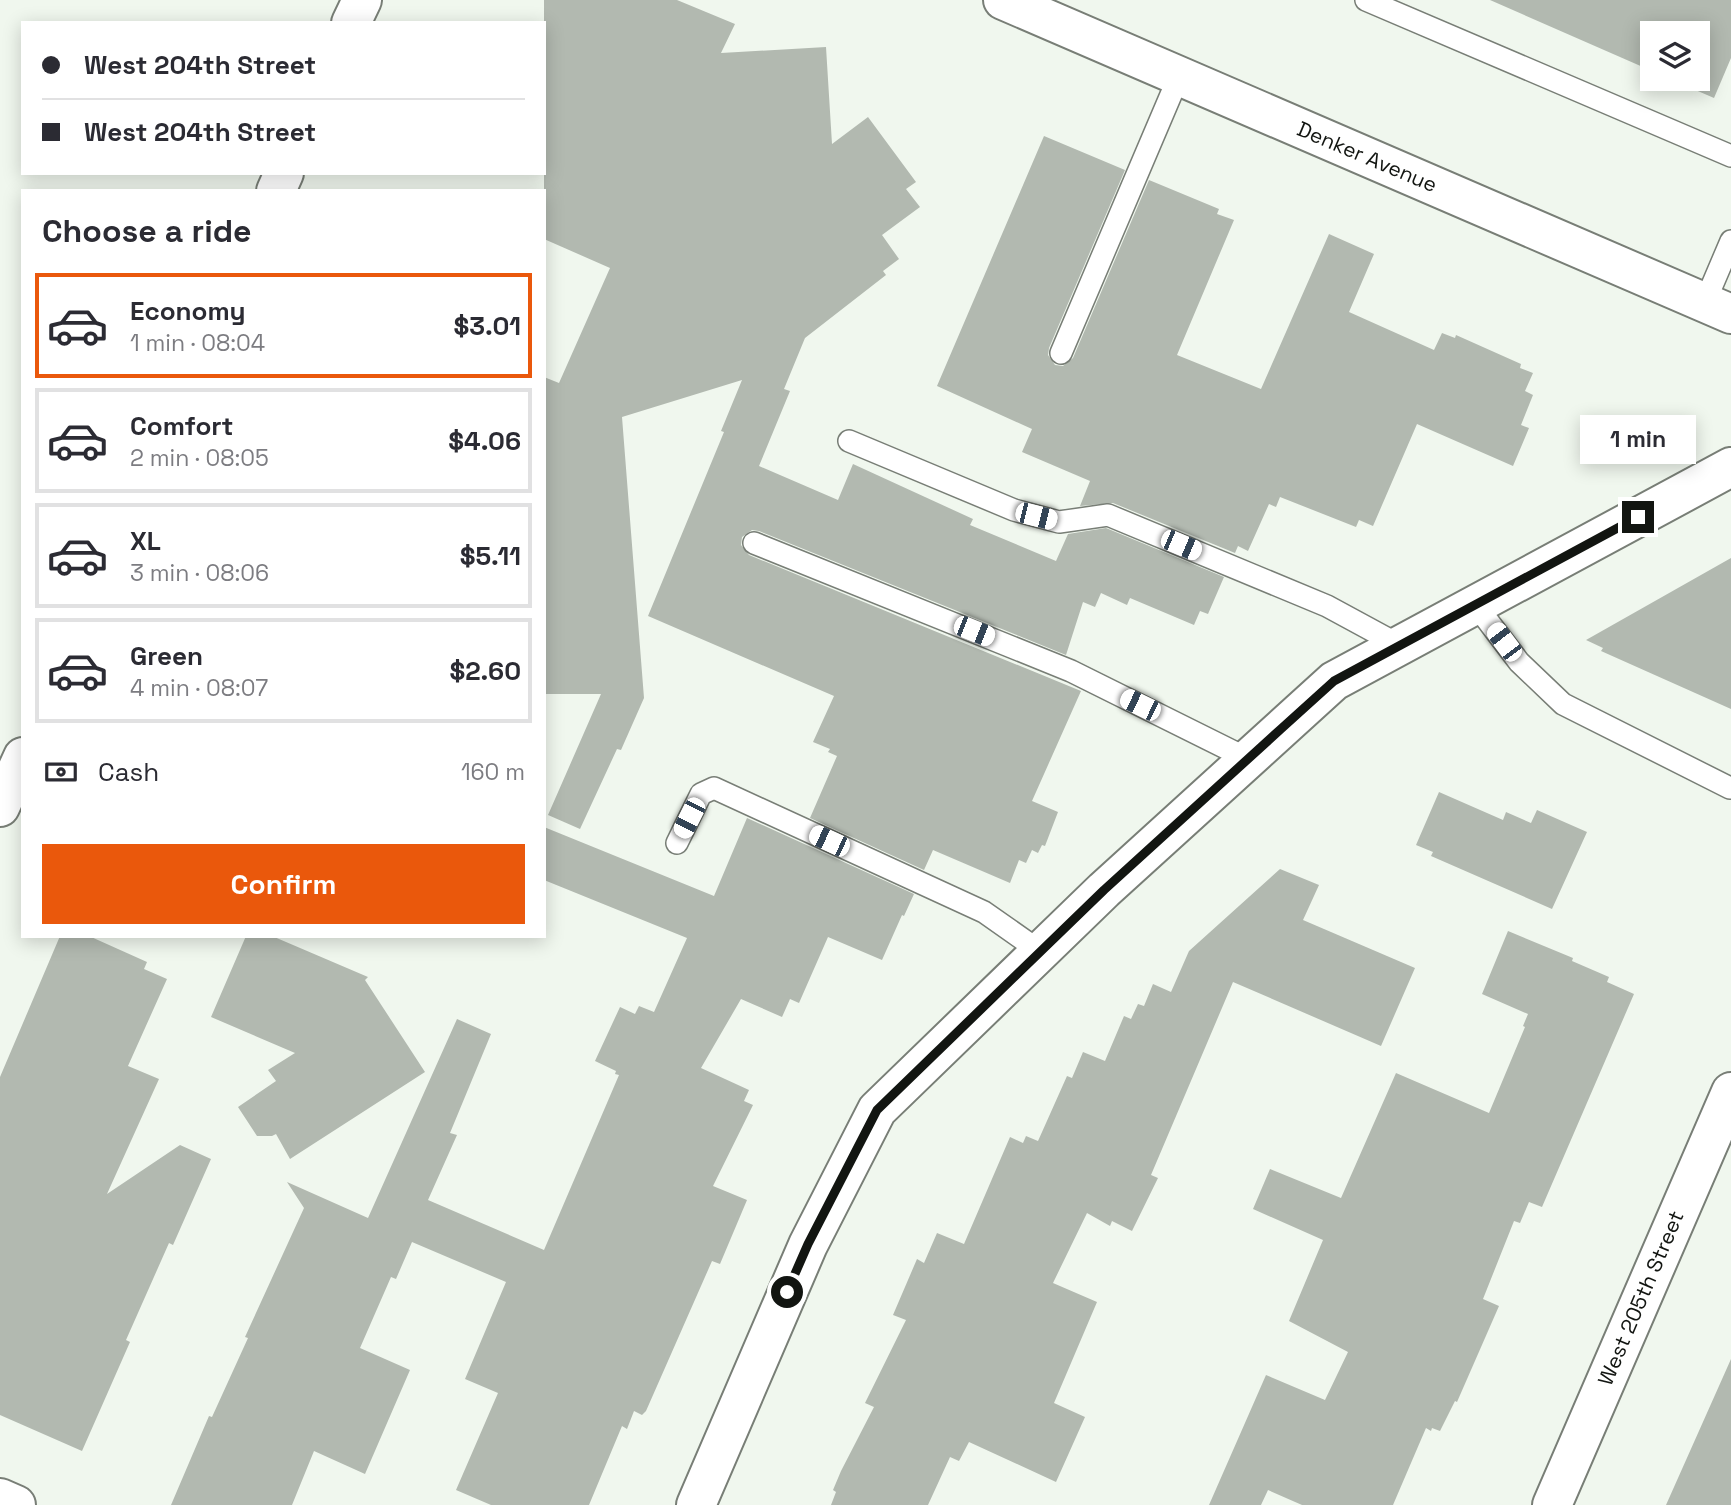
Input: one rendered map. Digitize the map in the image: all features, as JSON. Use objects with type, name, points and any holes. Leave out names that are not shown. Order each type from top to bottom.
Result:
[{"type":"street","points":[[352,21],[362,0]]},
{"type":"street","name":"Denker Avenue","points":[[1003,0],[1718,308]]},
{"type":"street","points":[[696,1505],[808,1244],[877,1110],[1104,890],[1334,681],[1731,467]]},
{"type":"street","points":[[0,807],[21,761]]},
{"type":"street","name":"West 205th Street","points":[[1552,1505],[1731,1092]]},
{"type":"street","points":[[0,1498],[16,1505]]},
{"type":"lane","points":[[1366,0],[1731,156]]},
{"type":"lane","points":[[1061,353],[1179,76]]},
{"type":"lane","points":[[1718,308],[1731,241]]},
{"type":"lane","points":[[849,441],[1014,510],[1059,522],[1108,515],[1347,615],[1399,645]]},
{"type":"lane","points":[[754,543],[1071,671],[1248,759]]},
{"type":"lane","points":[[1475,604],[1518,662],[1563,704],[1730,788]]},
{"type":"lane","points":[[677,843],[701,794],[715,788],[984,912],[1041,952]]},
{"type":"building","points":[[544,0],[677,0],[735,24],[721,53],[826,47],[832,144],[868,117],[916,182],[906,189],[920,207],[882,235],[899,259],[883,271],[886,275],[805,338],[784,389],[790,391],[759,466],[838,500],[853,464],[973,519],[970,525],[1056,561],[1068,534],[1106,528],[1224,577],[1208,614],[1200,611],[1194,625],[1130,598],[1127,605],[1101,593],[1095,607],[1083,602],[1066,655],[759,531],[752,530],[742,537],[741,545],[749,555],[1081,691],[1032,801],[1058,812],[1045,846],[1042,845],[1038,853],[1032,850],[1026,863],[1019,860],[1010,883],[933,850],[924,870],[810,818],[837,756],[828,752],[830,749],[813,742],[834,696],[648,616],[724,432],[721,431],[742,380],[622,417],[644,698],[621,750],[617,749],[580,829],[548,815],[601,694],[546,694],[546,378],[559,383],[610,268],[546,240]]},
{"type":"building","points":[[1490,0],[1731,0],[1731,58],[1714,98],[1698,91],[1710,91],[1710,21],[1640,21],[1640,66]]},
{"type":"building","points":[[1044,136],[1125,170],[1049,348],[1048,355],[1055,365],[1063,366],[1073,358],[1149,180],[1219,209],[1217,214],[1234,220],[1177,355],[1261,389],[1329,234],[1374,254],[1349,312],[1434,350],[1442,333],[1455,338],[1456,335],[1521,364],[1520,368],[1533,373],[1525,391],[1533,395],[1521,425],[1529,428],[1513,466],[1417,424],[1373,526],[1359,520],[1356,527],[1280,497],[1276,507],[1269,504],[1248,551],[1238,546],[1235,553],[1113,503],[1080,506],[1090,481],[1022,452],[1032,429],[937,386]]},
{"type":"building","points":[[1731,558],[1731,709],[1601,651],[1603,648],[1586,640]]},
{"type":"building","points":[[1439,792],[1503,820],[1506,812],[1531,823],[1537,810],[1587,832],[1552,909],[1431,856],[1433,852],[1416,845]]},
{"type":"building","points":[[747,818],[914,894],[882,960],[828,937],[799,1003],[790,999],[782,1017],[741,999],[701,1068],[749,1090],[744,1101],[753,1105],[713,1186],[747,1200],[720,1264],[712,1261],[646,1411],[642,1415],[634,1411],[627,1429],[622,1426],[589,1505],[491,1505],[456,1490],[498,1393],[465,1379],[506,1282],[412,1242],[396,1279],[391,1277],[360,1348],[410,1370],[365,1474],[314,1451],[292,1505],[171,1505],[304,1208],[287,1182],[368,1218],[457,1019],[491,1034],[450,1133],[457,1135],[428,1200],[544,1250],[619,1075],[595,1061],[620,1007],[635,1014],[639,1006],[654,1012],[687,938],[546,881],[546,828],[714,896]]},
{"type":"building","points":[[1280,869],[1319,885],[1303,920],[1415,968],[1381,1046],[1233,982],[1151,1175],[1158,1178],[1132,1231],[1112,1221],[1110,1226],[1087,1213],[1053,1283],[1097,1302],[1054,1403],[1085,1417],[1056,1482],[969,1442],[959,1461],[950,1457],[928,1505],[831,1505],[836,1492],[833,1490],[841,1471],[874,1407],[865,1403],[906,1320],[893,1315],[917,1259],[924,1263],[937,1233],[964,1244],[1010,1137],[1023,1143],[1026,1136],[1038,1141],[1067,1076],[1072,1078],[1083,1052],[1105,1061],[1124,1016],[1131,1019],[1138,1004],[1144,1006],[1153,984],[1171,992],[1189,951]]},
{"type":"building","points":[[1508,931],[1573,958],[1572,961],[1609,977],[1607,982],[1634,994],[1542,1207],[1529,1202],[1520,1223],[1514,1221],[1483,1299],[1499,1306],[1457,1402],[1455,1401],[1440,1431],[1426,1428],[1393,1505],[1302,1505],[1268,1490],[1261,1505],[1209,1505],[1266,1375],[1325,1400],[1348,1352],[1289,1321],[1323,1240],[1253,1209],[1270,1169],[1341,1198],[1396,1073],[1489,1113],[1528,1014],[1482,994]]},
{"type":"building","points":[[59,938],[93,938],[147,962],[144,969],[167,979],[128,1066],[159,1079],[107,1194],[180,1145],[211,1159],[173,1245],[169,1243],[126,1340],[130,1342],[82,1451],[0,1415],[0,1077]]},
{"type":"building","points":[[245,938],[277,938],[368,977],[365,980],[425,1072],[290,1159],[276,1134],[257,1136],[238,1107],[276,1081],[268,1070],[295,1053],[211,1017]]},
{"type":"building","points":[[1731,1359],[1731,1505],[1666,1505]]},
{"type":"route","points":[[787,1292],[808,1244],[877,1110],[1104,890],[1334,681],[1638,517]]}]
